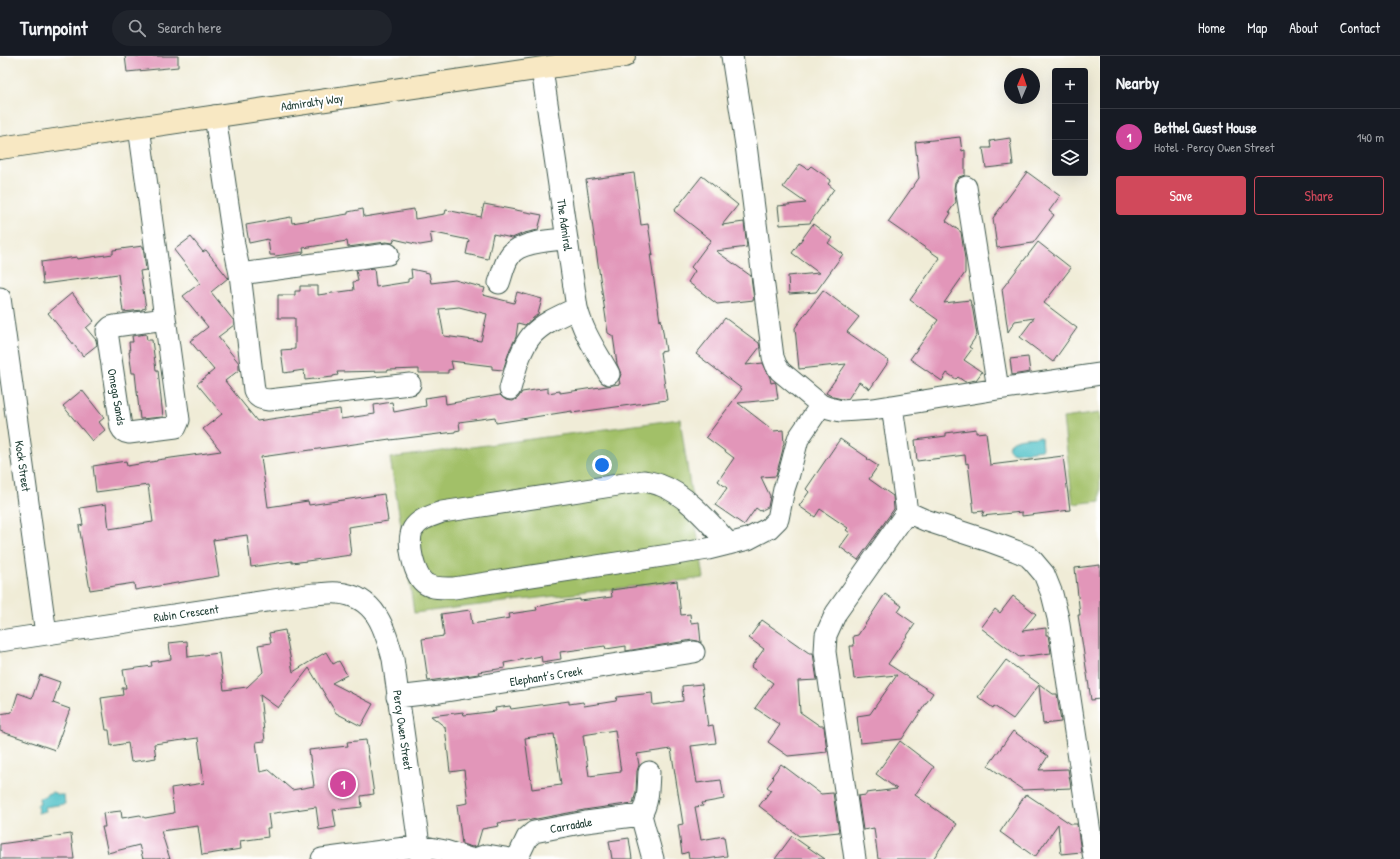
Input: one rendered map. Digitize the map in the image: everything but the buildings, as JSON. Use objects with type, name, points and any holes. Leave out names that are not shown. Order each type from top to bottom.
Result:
[{"type":"main road","name":"Admiralty Way","points":[[0,148],[624,56]]},
{"type":"street","points":[[732,56],[746,144],[773,358],[780,371],[821,405],[848,411],[892,406],[1100,374]]},
{"type":"street","name":"The Admiral","points":[[542,69],[577,308],[584,331],[609,374]]},
{"type":"street","points":[[215,116],[234,245],[240,274],[254,390],[258,398],[269,400],[410,384]]},
{"type":"street","name":"Omega Sands","points":[[139,127],[179,415],[178,425],[176,427],[129,433],[125,432],[121,427],[107,331],[110,327],[165,319]]},
{"type":"street","points":[[966,187],[998,389]]},
{"type":"street","points":[[499,283],[509,256],[517,250],[527,245],[543,241],[567,239]]},
{"type":"street","points":[[240,274],[388,254]]},
{"type":"street","name":"Kock Street","points":[[0,298],[9,426],[46,634]]},
{"type":"street","points":[[510,389],[518,364],[527,342],[532,335],[553,320],[577,308]]},
{"type":"street","points":[[729,544],[703,515],[675,492],[660,485],[644,481],[442,512],[418,522],[412,530],[410,541],[412,560],[417,572],[425,584],[438,588],[454,588],[708,549],[729,544],[748,539],[769,528],[778,519],[784,489],[790,474],[798,439],[821,405]]},
{"type":"street","points":[[855,859],[829,684],[825,652],[826,635],[836,613],[908,512],[892,406]]},
{"type":"street","points":[[908,512],[925,520],[1016,551],[1033,561],[1044,574],[1052,594],[1058,618],[1094,859]]},
{"type":"street","name":"Rubin Crescent","points":[[0,641],[327,593],[354,596],[370,607]]},
{"type":"street","name":"Percy Owen Street","points":[[370,607],[379,617],[388,638],[393,660],[420,852]]},
{"type":"street","name":"Elephant’s Creek","points":[[397,697],[440,692],[694,652]]},
{"type":"street","points":[[649,772],[646,807],[641,815],[653,859]]},
{"type":"street","name":"Carradale","points":[[517,859],[527,838],[534,832],[586,822],[641,815]]},
{"type":"street","points":[[322,859],[445,851],[470,859]]},
{"type":"street","points":[[475,859],[487,855],[511,859]]},
{"type":"green space","points":[[1100,413],[1100,501],[1073,504],[1063,418]]},
{"type":"green space","points":[[680,419],[704,578],[414,613],[390,458]]},
{"type":"water","points":[[1041,437],[1042,450],[1015,453],[1010,451],[1008,447],[1010,443],[1018,439]]},
{"type":"water","points":[[52,792],[64,795],[65,804],[45,807],[46,811],[38,813],[37,805],[40,804],[39,798],[45,797],[47,794]]},
{"type":"place","name":"Bethel Guest House","points":[[343,784]]}]
